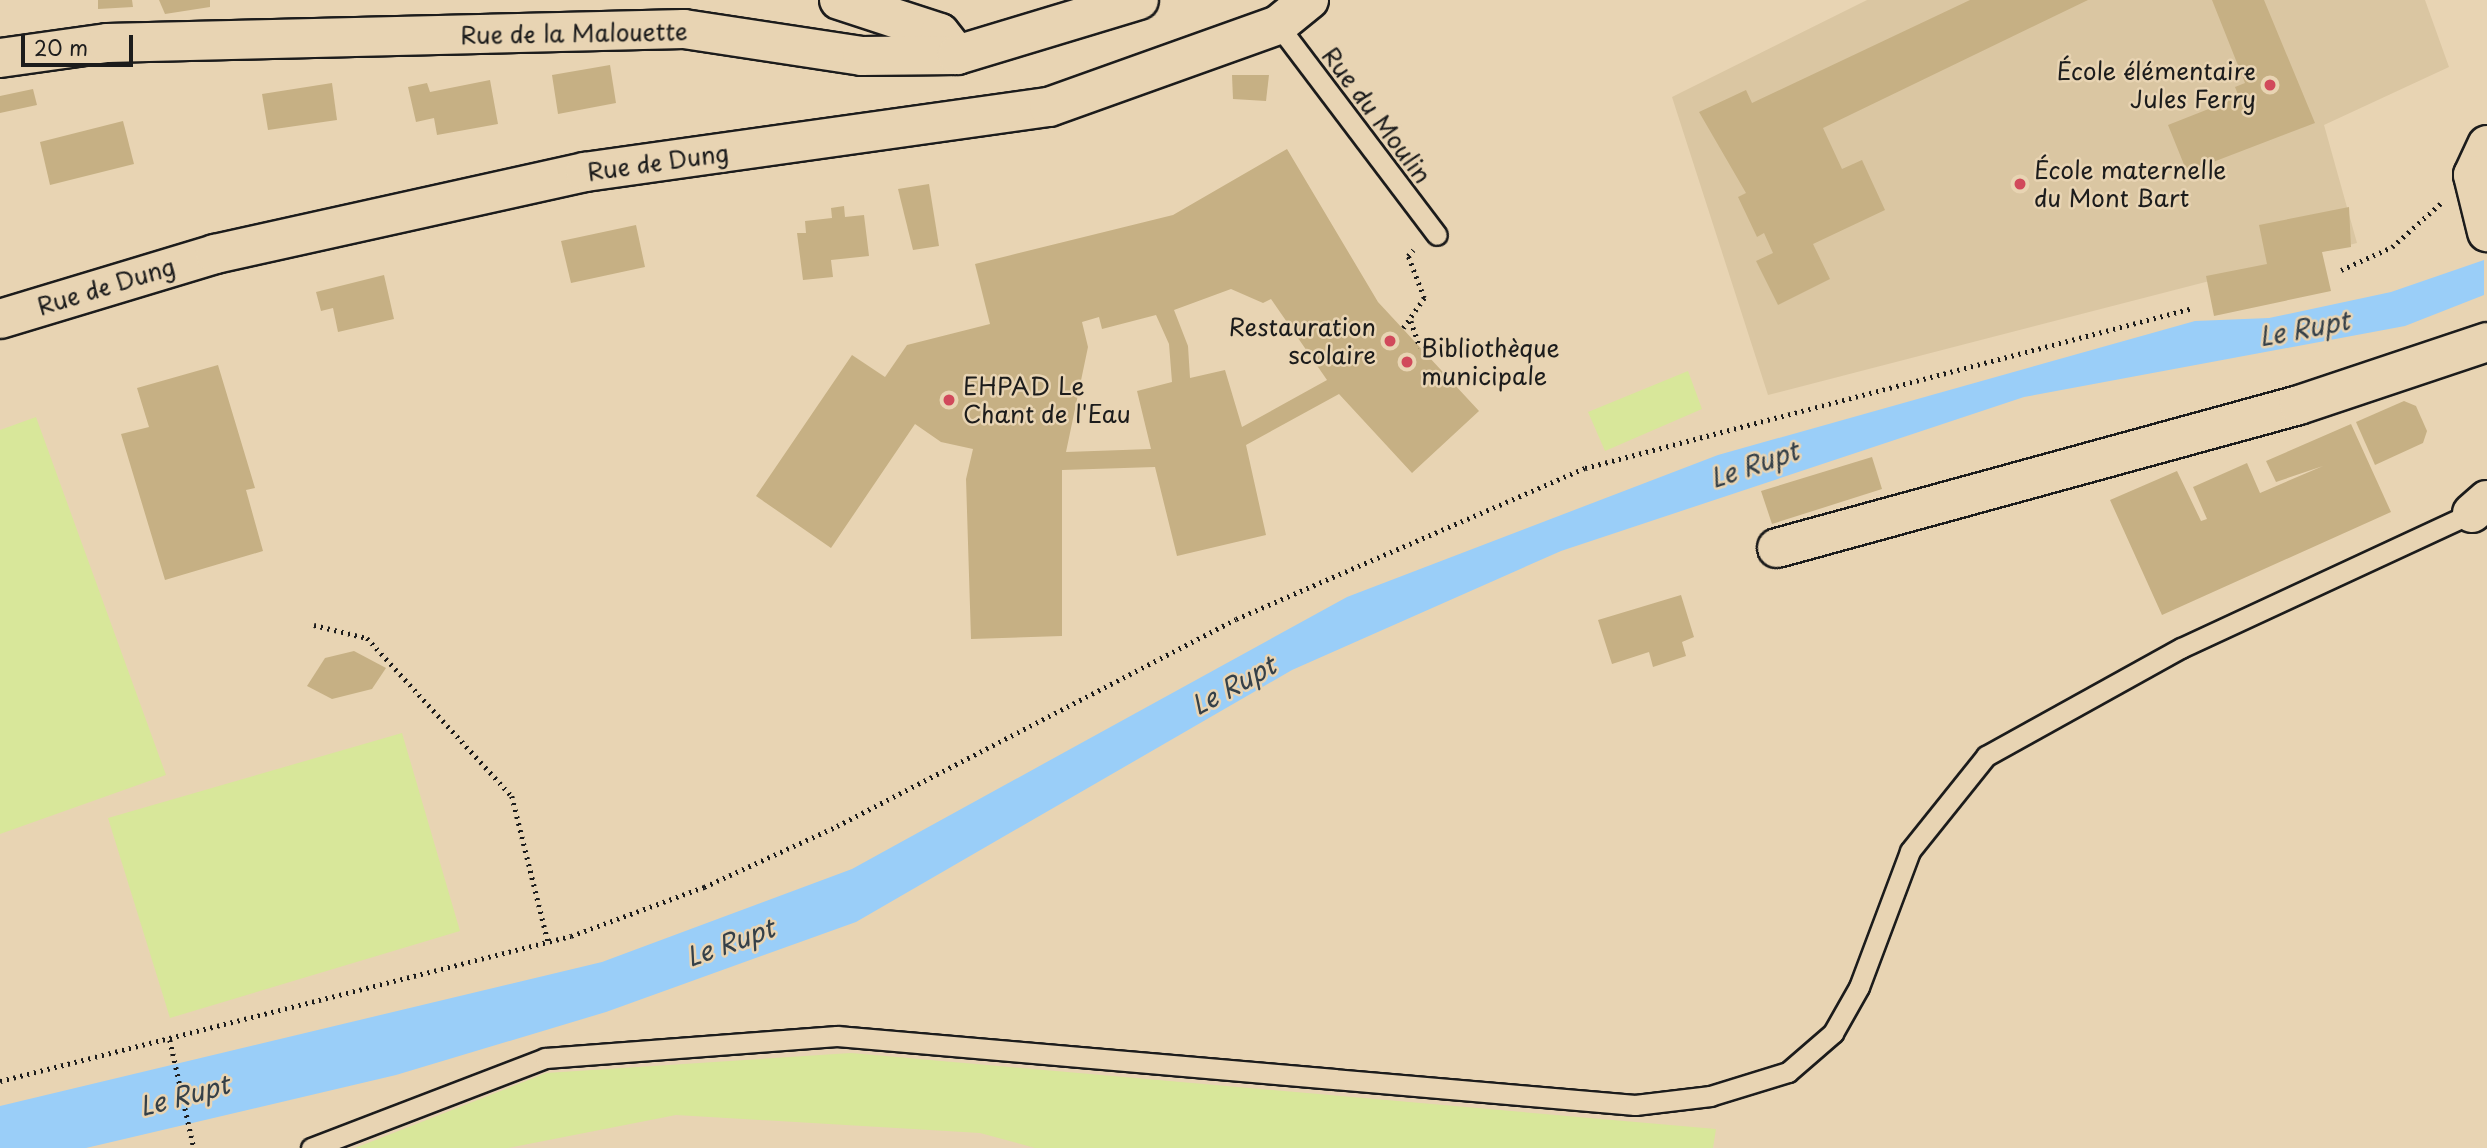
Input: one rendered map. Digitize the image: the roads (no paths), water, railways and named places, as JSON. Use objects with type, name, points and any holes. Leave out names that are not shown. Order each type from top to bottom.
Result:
[{"type":"street","points":[[839,0],[940,33],[957,55]]},
{"type":"street","name":"Rue de la Malouette","points":[[0,58],[107,43],[684,29],[862,56],[957,55],[1139,0]]},
{"type":"street","name":"Rue de Dung","points":[[0,319],[215,254],[585,172],[1049,107],[1278,25],[1309,0]]},
{"type":"street","points":[[2480,160],[2487,232]]},
{"type":"street","points":[[1777,548],[2299,404],[2487,342]]},
{"type":"lane","name":"Rue du Moulin","points":[[1278,25],[1437,235]]},
{"type":"lane","points":[[311,1148],[545,1058],[837,1036],[1635,1105],[1710,1096],[1788,1072],[1833,1033],[1859,987],[1910,850],[1986,756],[2181,648],[2479,507]]},
{"type":"water","name":"Le Rupt","points":[[2484,260],[2484,295],[2405,326],[2024,397],[1561,551],[1292,670],[856,922],[606,1012],[396,1075],[86,1148],[0,1148],[0,1106],[602,962],[852,869],[1347,597],[1718,455],[2195,321],[2269,318],[2391,292]]},
{"type":"place","name":"École élémentaire Jules Ferry","points":[[2270,85]]},
{"type":"place","name":"École maternelle du Mont Bart","points":[[2020,184]]},
{"type":"place","name":"Restauration scolaire","points":[[1390,341]]},
{"type":"place","name":"Bibliothèque municipale","points":[[1407,362]]},
{"type":"place","name":"EHPAD Le Chant de l'Eau","points":[[949,400]]}]
